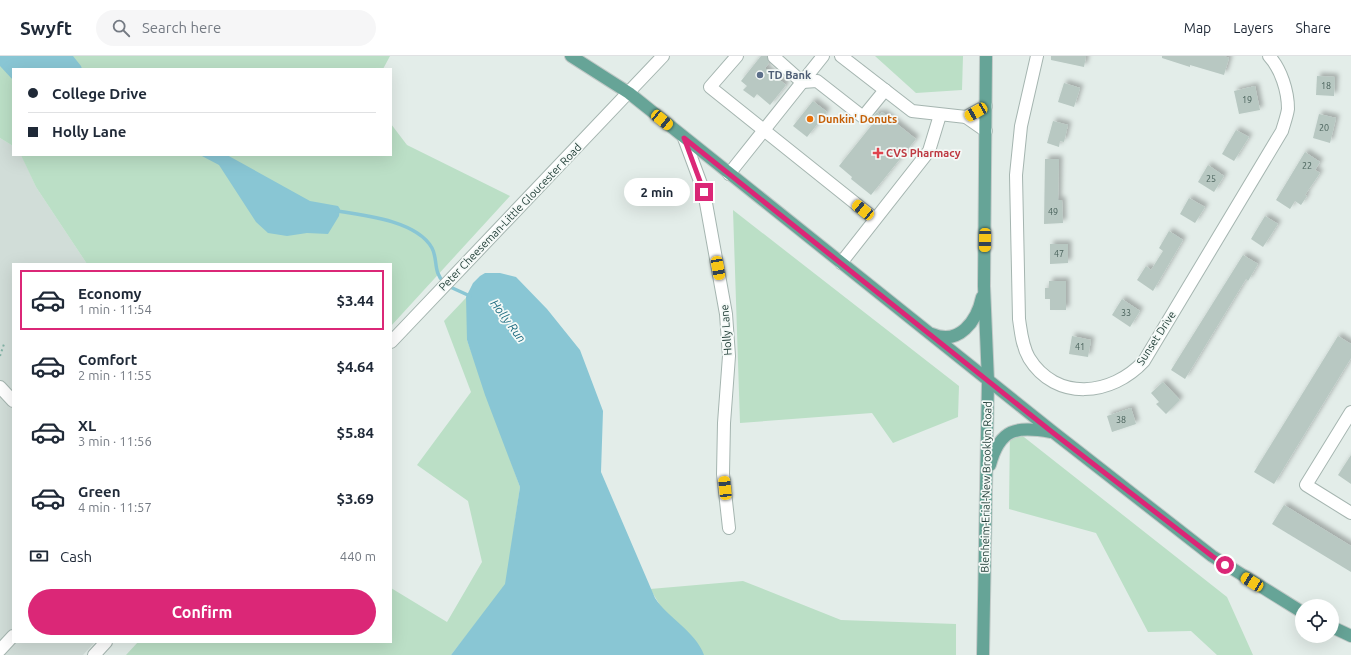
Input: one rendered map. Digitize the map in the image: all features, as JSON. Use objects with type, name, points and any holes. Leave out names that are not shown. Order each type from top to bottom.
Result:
[{"type":"main road","points":[[571,56],[629,93],[1052,432],[1212,556],[1295,608]]},
{"type":"main road","name":"Blenheim-Erial-New Brooklyn Road","points":[[983,655],[988,381],[984,286],[986,56]]},
{"type":"main road","points":[[927,332],[945,337],[956,336],[965,331],[978,310],[984,286]]},
{"type":"main road","points":[[986,488],[992,456],[1000,443],[1011,432],[1022,428],[1052,432]]},
{"type":"main road","points":[[1339,630],[1351,636]]},
{"type":"street","name":"Peter Cheeseman-Little Gloucester Road","points":[[392,341],[663,56]]},
{"type":"street","points":[[737,56],[710,87],[875,219]]},
{"type":"street","points":[[729,174],[823,56]]},
{"type":"street","points":[[841,56],[912,111],[966,118],[986,131]]},
{"type":"street","name":"Sunset Drive","points":[[1037,56],[1022,126],[1016,175],[1019,320],[1023,343],[1028,357],[1037,368],[1051,381],[1072,388],[1093,389],[1103,388],[1125,378],[1144,361],[1282,131],[1288,110],[1286,92],[1279,72],[1271,57]]},
{"type":"street","points":[[774,57],[802,82],[817,80],[863,118],[885,90]]},
{"type":"street","points":[[966,118],[986,106]]},
{"type":"street","points":[[841,263],[929,151],[940,115]]},
{"type":"street","name":"Holly Lane","points":[[684,138],[704,192],[726,314],[729,356],[724,423],[723,474],[729,528]]},
{"type":"street","points":[[0,387],[12,400]]},
{"type":"street","points":[[1351,412],[1306,485],[1351,513]]},
{"type":"street","points":[[0,650],[12,637]]},
{"type":"street","points":[[94,655],[105,643]]},
{"type":"path","points":[[0,356],[4,344]]},
{"type":"shaded area","points":[[0,138],[12,145],[12,156],[22,156],[36,187],[86,263],[12,263],[12,643],[94,643],[83,655],[0,655]]},
{"type":"green space","points":[[0,56],[390,56],[384,68],[12,68],[12,145],[0,138]]},
{"type":"green space","points":[[875,56],[963,56],[962,90],[916,93]]},
{"type":"green space","points":[[392,125],[407,145],[510,196],[392,325],[392,263],[86,263],[36,187],[21,156],[392,156]]},
{"type":"green space","points":[[733,210],[959,386],[958,417],[893,443],[872,413],[740,423]]},
{"type":"green space","points":[[481,282],[467,340],[520,487],[506,585],[451,655],[126,655],[137,643],[392,643],[392,589],[447,622],[482,562],[468,501],[417,465],[471,392],[444,321]]},
{"type":"green space","points":[[1010,426],[1227,597],[1253,655],[1217,655],[1191,631],[1148,632],[1096,533],[1009,509]]},
{"type":"green space","points":[[743,581],[841,620],[956,624],[956,655],[691,655],[650,589]]},
{"type":"water","points":[[0,56],[73,56],[82,68],[12,68],[12,79],[0,66]]},
{"type":"water","points":[[202,156],[229,156],[310,201],[338,206],[340,209],[339,216],[328,234],[307,233],[287,236],[268,233],[256,222],[219,165]]},
{"type":"water","points":[[485,273],[500,273],[516,277],[547,309],[580,350],[603,411],[601,472],[655,598],[660,605],[688,632],[700,646],[704,655],[451,655],[505,584],[520,487],[485,395],[467,340],[466,297],[473,283]]},
{"type":"building","name":"TD Bank","points":[[761,56],[767,56],[769,63],[765,68],[786,85],[770,105],[757,94],[754,98],[743,90],[747,86],[741,81]]},
{"type":"building","points":[[1051,56],[1086,56],[1084,67],[1051,60]]},
{"type":"building","points":[[1162,56],[1224,56],[1229,58],[1224,75],[1190,65],[1190,67],[1162,58]]},
{"type":"building","points":[[1317,76],[1335,77],[1334,96],[1316,95]]},
{"type":"building","points":[[1064,83],[1080,88],[1074,107],[1058,102]]},
{"type":"building","points":[[1255,86],[1260,110],[1239,114],[1234,91]]},
{"type":"building","name":"Dunkin' Donuts","points":[[813,101],[827,112],[807,137],[793,126]]},
{"type":"building","name":"CVS Pharmacy","points":[[877,112],[880,115],[882,112],[916,139],[871,195],[851,179],[852,177],[839,166],[875,121],[871,119]]},
{"type":"building","points":[[1319,114],[1336,118],[1330,143],[1313,138]]},
{"type":"building","points":[[1053,121],[1068,125],[1064,142],[1060,141],[1059,147],[1047,143]]},
{"type":"building","points":[[1236,130],[1249,137],[1234,161],[1222,154]]},
{"type":"building","points":[[1305,152],[1320,162],[1315,170],[1320,173],[1305,195],[1307,196],[1301,205],[1295,201],[1290,209],[1276,200]]},
{"type":"building","points":[[1045,159],[1059,159],[1058,200],[1062,200],[1063,223],[1044,224]]},
{"type":"building","points":[[1208,165],[1224,176],[1214,192],[1198,182]]},
{"type":"building","points":[[1189,198],[1205,207],[1195,223],[1180,214]]},
{"type":"building","points":[[1265,216],[1278,224],[1263,247],[1251,239]]},
{"type":"building","points":[[1169,231],[1183,240],[1153,291],[1137,280],[1146,266],[1151,270],[1163,251],[1159,248]]},
{"type":"building","points":[[1050,244],[1068,244],[1068,263],[1050,264]]},
{"type":"building","points":[[1243,255],[1258,264],[1248,281],[1246,279],[1185,379],[1171,370]]},
{"type":"building","points":[[1049,281],[1066,281],[1066,310],[1050,310],[1050,299],[1045,299],[1045,288],[1049,288]]},
{"type":"building","points":[[1122,299],[1140,311],[1130,327],[1112,315]]},
{"type":"building","points":[[1072,336],[1091,340],[1088,357],[1069,354]]},
{"type":"building","points":[[1338,336],[1351,344],[1351,358],[1274,484],[1254,472]]},
{"type":"building","points":[[1163,382],[1180,400],[1166,414],[1156,404],[1159,402],[1151,393]]},
{"type":"building","points":[[1131,408],[1136,424],[1112,432],[1107,416]]},
{"type":"building","points":[[1351,455],[1351,484],[1338,475]]},
{"type":"building","points":[[1284,505],[1351,546],[1351,572],[1272,524]]},
{"type":"waterway","name":"Holly Run","points":[[337,211],[375,217],[402,225],[415,231],[425,239],[432,248],[438,274],[444,282]]},
{"type":"waterway","name":"Holly Run","points":[[448,286],[470,296]]},
{"type":"place","name":"TD Bank","points":[[760,75]]},
{"type":"place","name":"Dunkin' Donuts","points":[[810,119]]},
{"type":"place","name":"CVS Pharmacy","points":[[878,153]]},
{"type":"route","points":[[704,192],[684,138],[1052,432],[1225,565]]}]
